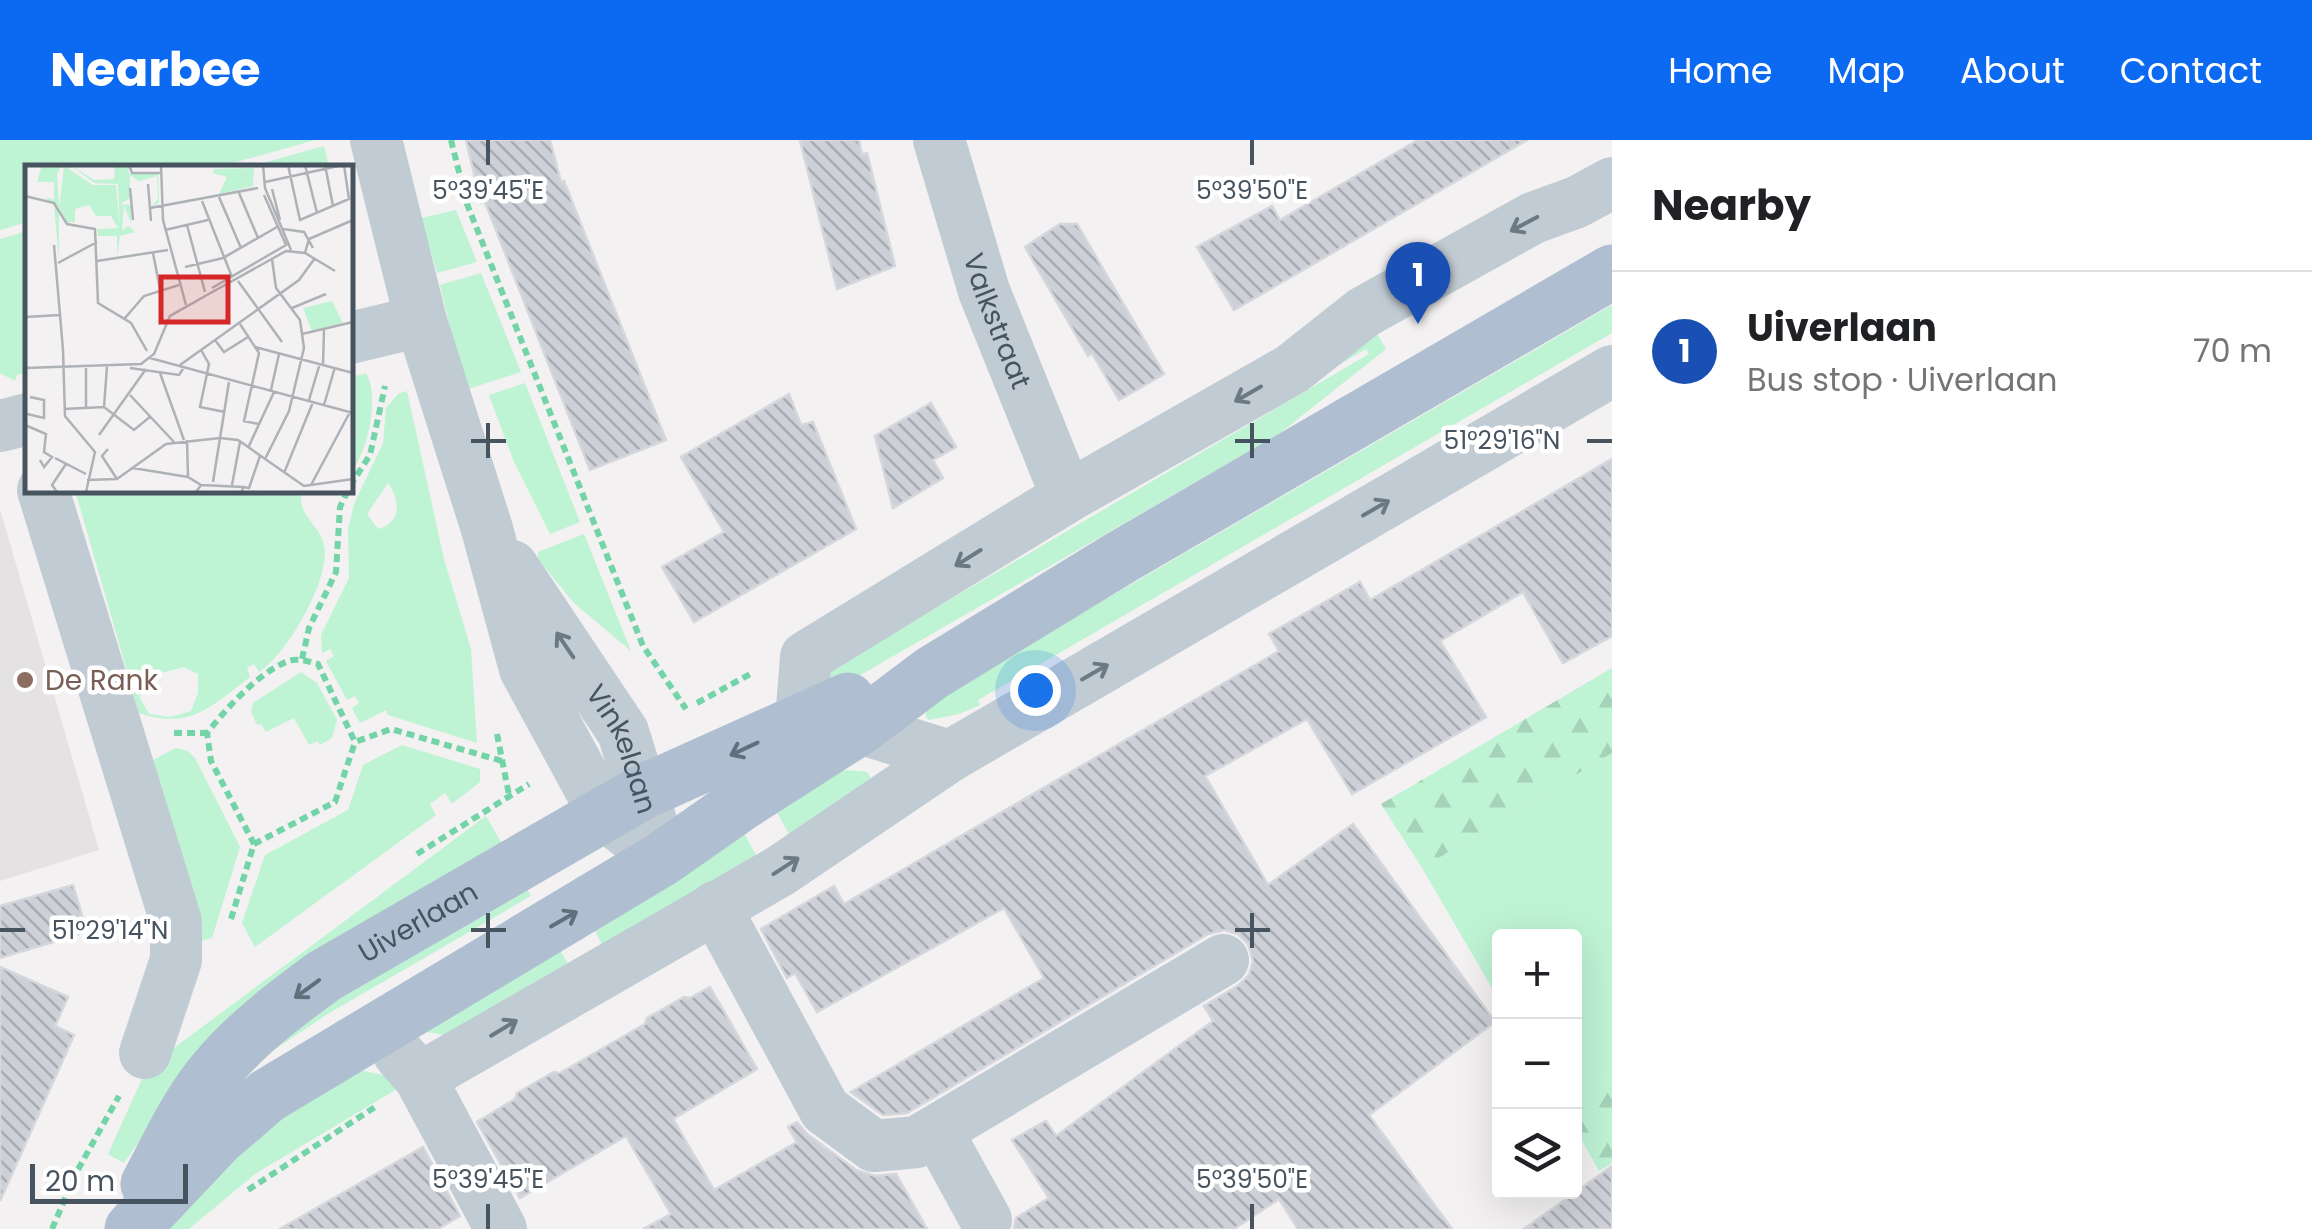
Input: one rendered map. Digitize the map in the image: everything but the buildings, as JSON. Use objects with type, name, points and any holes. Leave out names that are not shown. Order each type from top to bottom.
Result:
[{"type":"main road","name":"Uiverlaan","points":[[132,1229],[217,1140],[268,1096],[662,859],[859,728],[932,673],[1120,558],[1612,272]]},
{"type":"main road","name":"Uiverlaan","points":[[124,1229],[198,1094],[216,1069],[286,1004],[385,938],[624,803],[834,705],[932,673]]},
{"type":"street","name":"Vinkelaan","points":[[376,140],[421,320],[487,528],[624,732],[624,803],[662,859]]},
{"type":"street","name":"Valkstraat","points":[[939,140],[984,290],[1067,497]]},
{"type":"street","points":[[801,721],[806,657],[1067,497],[1292,369],[1364,312],[1533,218],[1576,202],[1612,182]]},
{"type":"street","points":[[352,337],[421,320]]},
{"type":"street","points":[[420,1078],[780,870],[950,756],[1612,371]]},
{"type":"street","points":[[45,492],[176,922],[176,960],[145,1053]]},
{"type":"street","points":[[859,728],[950,756]]},
{"type":"street","points":[[715,907],[825,1110],[874,1146],[917,1142],[1223,960]]},
{"type":"street","points":[[378,1030],[420,1078],[501,1229]]},
{"type":"street","points":[[936,1130],[986,1220]]},
{"type":"path","points":[[451,140],[467,204],[643,646],[686,709]]},
{"type":"path","points":[[352,483],[370,456],[382,393],[421,320]]},
{"type":"path","points":[[302,659],[309,628],[336,572],[340,506],[347,492]]},
{"type":"path","points":[[674,711],[686,709],[772,662],[806,657]]},
{"type":"path","points":[[228,929],[254,844],[211,761],[208,733],[234,700],[286,662],[302,659],[318,664],[356,742],[335,802],[254,844]]},
{"type":"path","points":[[356,742],[391,729],[502,761]]},
{"type":"path","points":[[52,1229],[76,1173],[145,1053]]},
{"type":"path","points":[[234,1198],[420,1078]]},
{"type":"shaded area","name":"De Rank","points":[[0,509],[99,850],[0,881]]},
{"type":"green space","points":[[0,140],[315,140],[226,165],[25,165],[25,223],[0,230]]},
{"type":"green space","points":[[324,146],[329,165],[256,165]]},
{"type":"green space","points":[[456,210],[477,262],[437,273],[421,218]]},
{"type":"green space","points":[[25,232],[25,373],[17,375],[15,381],[0,373],[0,239]]},
{"type":"green space","points":[[481,273],[521,372],[465,390],[440,285]]},
{"type":"green space","points":[[1612,305],[1612,333],[978,700],[980,705],[959,714],[929,720],[926,717],[927,703]]},
{"type":"green space","points":[[1376,332],[1386,349],[1279,434],[838,688],[831,688],[830,664],[929,612],[1369,354],[1366,349],[1296,390]]},
{"type":"green space","points":[[366,373],[372,410],[362,452],[352,470],[352,377]]},
{"type":"green space","points":[[525,383],[580,522],[550,534],[514,462],[489,395]]},
{"type":"green space","points":[[407,391],[444,559],[471,649],[477,743],[388,715],[386,710],[360,723],[352,708],[359,703],[355,696],[347,700],[326,661],[334,656],[330,649],[322,653],[321,635],[349,578],[348,529],[354,504],[383,443],[386,408],[398,394]],"holes":[[[388,483],[397,504],[395,517],[378,529],[367,514]]]},
{"type":"green space","points":[[76,492],[267,492],[272,496],[275,492],[302,492],[302,506],[324,545],[324,559],[314,595],[294,633],[270,663],[259,672],[254,664],[247,668],[250,677],[211,706],[186,717],[157,718],[139,713]],"holes":[[[184,667],[198,674],[198,693],[191,711],[171,717],[149,714],[140,698],[146,677]]]},
{"type":"green space","points":[[584,534],[631,651],[574,603],[538,559],[538,552]]},
{"type":"green space","points":[[1612,668],[1612,753],[1422,868],[1381,804]]},
{"type":"green space","points":[[301,672],[317,683],[337,720],[332,738],[320,745],[318,741],[309,745],[294,718],[266,732],[251,712],[253,703]]},
{"type":"green space","points":[[402,745],[480,769],[480,782],[452,804],[445,793],[430,804],[436,815],[255,947],[242,923],[265,855],[348,810],[363,765]]},
{"type":"green space","points":[[176,748],[195,758],[240,847],[212,938],[193,943],[153,760]]},
{"type":"green space","points":[[1612,753],[1612,1076],[1582,1095],[1582,929],[1492,929],[1492,988],[1422,868]]},
{"type":"green space","points":[[867,772],[871,778],[790,836],[773,805],[829,773]]},
{"type":"green space","points":[[486,816],[506,851],[160,1111],[124,1163],[108,1154],[147,1068]]},
{"type":"green space","points":[[741,828],[757,857],[605,950],[592,925]]},
{"type":"green space","points":[[521,879],[531,896],[326,1015],[265,1056],[261,1047]]},
{"type":"green space","points":[[557,945],[571,969],[444,1035],[427,1032]]},
{"type":"green space","points":[[348,1072],[394,1077],[397,1089],[255,1174],[189,1229],[168,1229],[236,1150]]},
{"type":"green space","points":[[1612,1076],[1612,1163],[1599,1171],[1582,1141],[1582,1095]]},
{"type":"place","name":"Uiverlaan","points":[[1418,324]]},
{"type":"place","name":"De Rank","points":[[25,680]]}]
